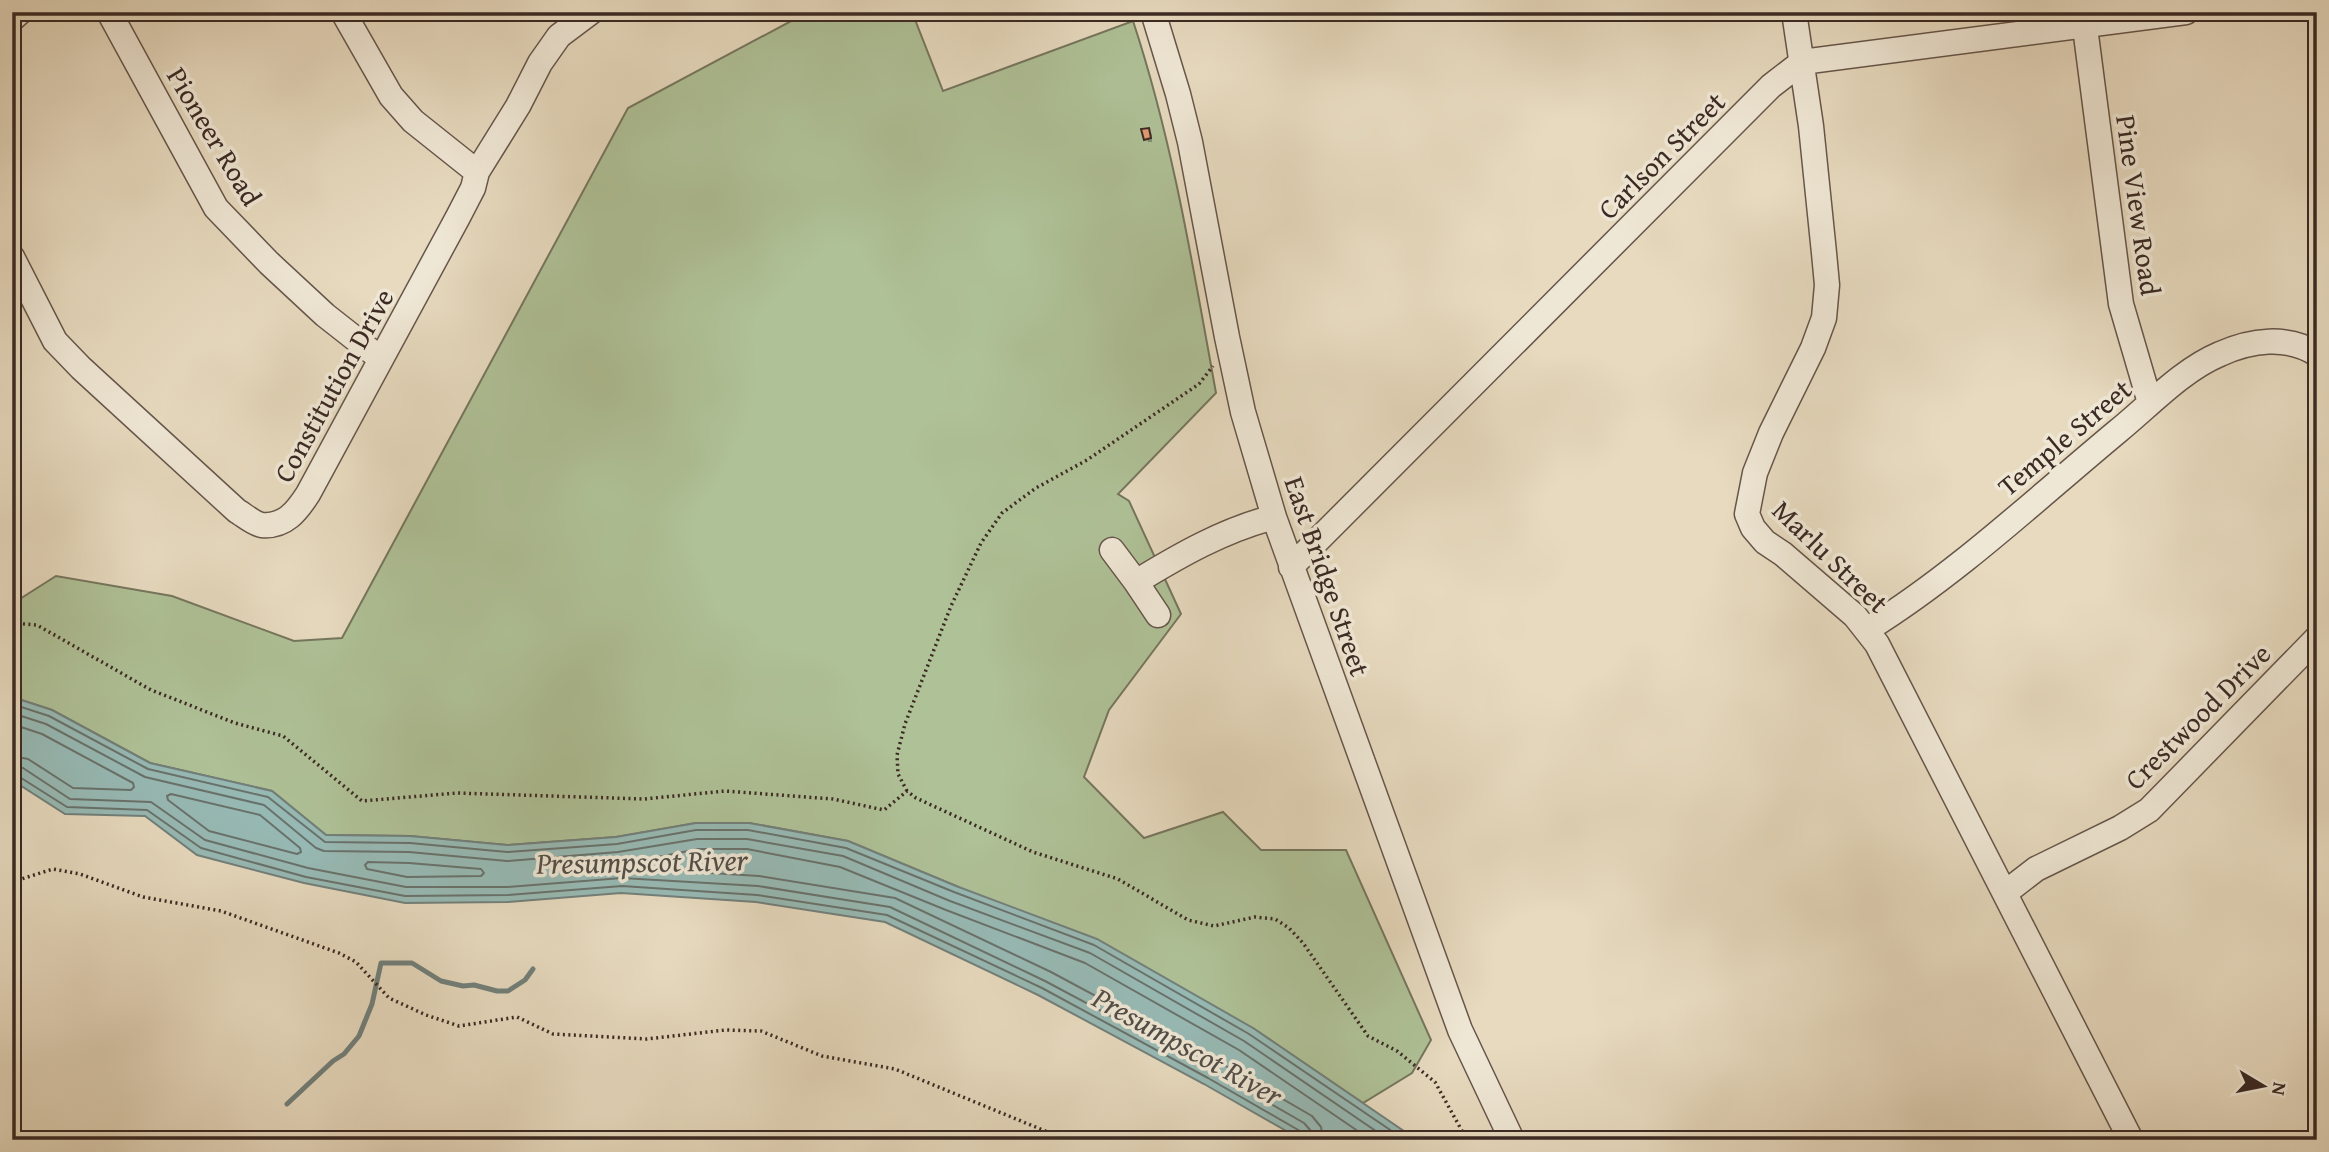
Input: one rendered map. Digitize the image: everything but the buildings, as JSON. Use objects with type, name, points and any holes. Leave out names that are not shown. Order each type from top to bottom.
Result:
[{"type":"street","points":[[12,19],[20,12]]},
{"type":"street","name":"Pioneer Road","points":[[109,12],[216,208],[242,237],[325,315],[381,359]]},
{"type":"street","points":[[343,12],[391,96],[413,121],[477,172]]},
{"type":"street","name":"Constitution Drive","points":[[12,257],[55,341],[220,498],[261,525],[285,522],[298,509],[381,359],[473,188],[477,172],[540,63],[556,24],[591,12]]},
{"type":"street","name":"East Bridge Street","points":[[1153,12],[1190,142],[1243,412],[1274,517],[1460,1030],[1512,1140]]},
{"type":"street","name":"Marlu Street","points":[[1794,12],[1811,125],[1824,253],[1824,318],[1813,348],[1759,463],[1748,500],[1747,514],[1753,528],[1765,542],[1783,554],[1868,629],[1886,659],[2132,1140]]},
{"type":"street","points":[[1801,62],[2084,18],[2186,12]]},
{"type":"street","name":"Pine View Road","points":[[2084,18],[2121,304],[2150,403]]},
{"type":"street","name":"Carlson Street","points":[[1291,567],[1771,86],[1801,62]]},
{"type":"street","name":"Temple Street","points":[[1868,629],[1915,599],[2150,403],[2217,355],[2249,343],[2273,341],[2295,344],[2317,354]]},
{"type":"street","points":[[1136,582],[1180,555],[1231,530],[1274,517]]},
{"type":"street","points":[[1112,550],[1158,615]]},
{"type":"street","name":"Crestwood Drive","points":[[2005,893],[2036,869],[2120,828],[2149,810],[2317,638]]},
{"type":"path","points":[[1227,337],[1213,366],[1199,384],[1087,460],[1036,488],[1002,513],[981,543],[951,606],[905,724],[897,755],[898,774],[907,791],[916,798],[1033,852],[1118,880],[1188,920],[1214,926],[1255,917],[1275,919],[1282,923],[1303,943],[1368,1035],[1397,1051],[1435,1082],[1467,1140]]},
{"type":"path","points":[[12,623],[37,625],[151,690],[235,723],[283,736],[362,801],[457,793],[644,799],[725,791],[833,799],[884,810],[907,791]]},
{"type":"path","points":[[12,882],[53,869],[80,874],[143,897],[220,911],[339,953],[356,962],[389,998],[459,1026],[517,1017],[553,1034],[647,1039],[725,1030],[761,1031],[822,1056],[895,1069],[1067,1140]]},
{"type":"green space","points":[[808,12],[912,12],[943,91],[1133,21],[1171,159],[1216,393],[1118,494],[1129,501],[1181,614],[1109,710],[1084,777],[1144,838],[1223,812],[1261,850],[1346,850],[1431,1040],[1412,1073],[1363,1103],[1253,1028],[956,886],[848,841],[749,823],[696,823],[616,837],[507,845],[410,836],[326,835],[272,791],[150,763],[52,710],[12,697],[12,604],[56,576],[172,596],[294,641],[342,638],[628,108]]},
{"type":"water","name":"Presumpscot River","points":[[12,697],[52,710],[150,763],[272,791],[326,835],[410,836],[507,845],[616,837],[696,823],[749,823],[848,841],[956,886],[1097,939],[1253,1028],[1417,1140],[1302,1140],[1038,995],[885,922],[756,902],[621,893],[508,902],[405,903],[304,883],[197,855],[145,816],[65,814],[12,780]]},
{"type":"waterway","points":[[287,1104],[344,1054],[359,1036],[372,1004],[381,963],[412,963],[441,981],[497,991],[508,991],[525,980],[533,969]]},
{"type":"waterway","points":[[2317,1065],[2311,1084],[2317,1093]]}]
